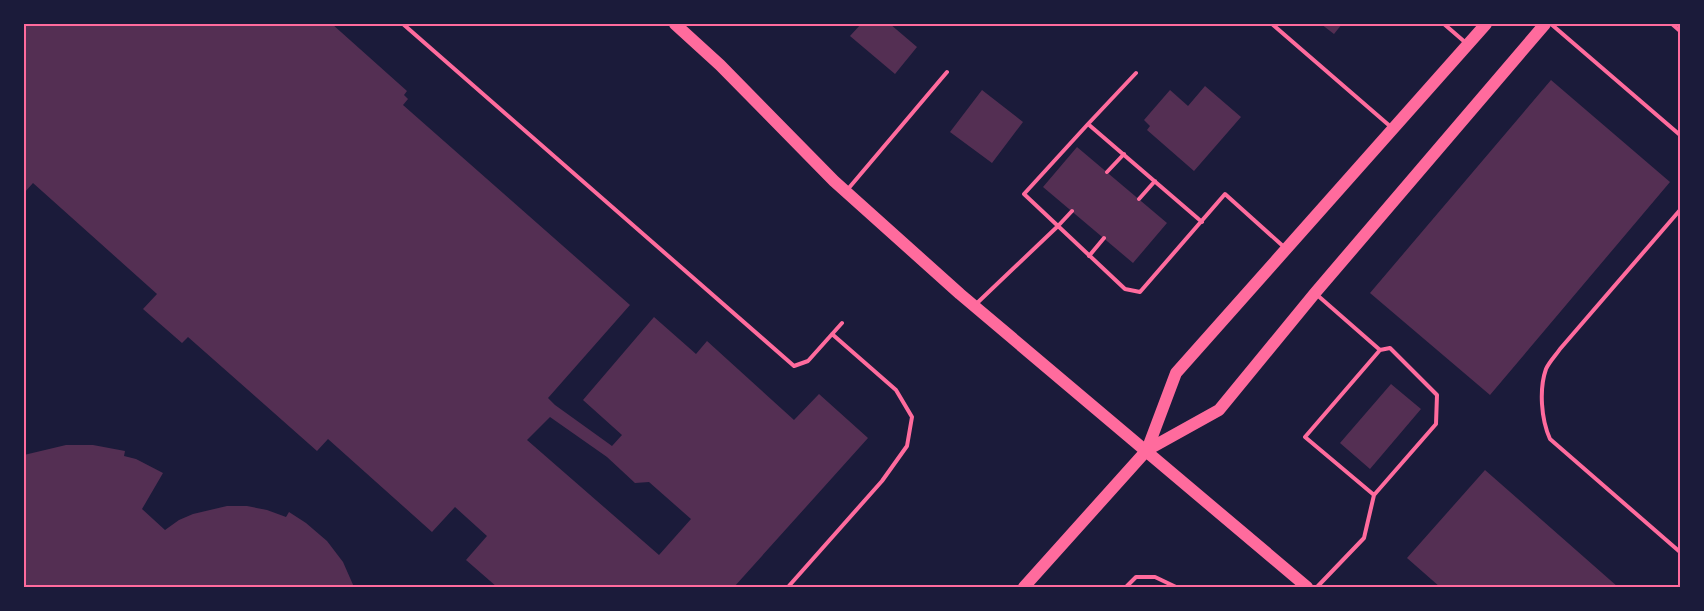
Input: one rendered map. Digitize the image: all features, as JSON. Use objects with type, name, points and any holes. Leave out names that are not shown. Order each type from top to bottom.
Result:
[{"type":"main road","points":[[675,24],[846,191],[974,306],[1067,386],[1147,450],[1306,587]]},
{"type":"main road","points":[[1147,450],[1176,373],[1486,24]]},
{"type":"main road","points":[[1024,587],[1147,450],[1219,410],[1315,293],[1545,24]]},
{"type":"lane","points":[[402,24],[794,366],[808,361],[842,323]]},
{"type":"lane","points":[[1272,24],[1393,128]]},
{"type":"lane","points":[[1444,24],[1468,44]]},
{"type":"lane","points":[[1551,24],[1680,134]]},
{"type":"lane","points":[[1672,24],[1680,31]]},
{"type":"lane","points":[[846,191],[947,72]]},
{"type":"lane","points":[[1136,74],[1024,194],[1125,289],[1140,292],[1202,222],[1224,194],[1286,249]]},
{"type":"lane","points":[[1088,124],[1202,222]]},
{"type":"lane","points":[[1107,172],[1124,154]]},
{"type":"lane","points":[[1139,199],[1155,181]]},
{"type":"lane","points":[[1680,210],[1556,355],[1547,367],[1542,390],[1546,432],[1550,439],[1680,552]]},
{"type":"lane","points":[[974,306],[1072,211]]},
{"type":"lane","points":[[1089,256],[1104,238]]},
{"type":"lane","points":[[1315,293],[1380,350]]},
{"type":"lane","points":[[788,587],[882,481],[906,446],[912,417],[896,390],[832,334]]},
{"type":"lane","points":[[1317,587],[1364,538],[1374,495],[1436,424],[1437,395],[1390,348],[1380,350],[1305,438],[1374,495]]},
{"type":"lane","points":[[1126,587],[1136,577],[1155,577],[1176,587]]},
{"type":"building","points":[[24,24],[332,24],[407,91],[404,95],[408,99],[403,105],[630,305],[548,398],[555,405],[612,446],[622,435],[583,400],[654,317],[696,354],[707,341],[794,420],[819,394],[868,438],[734,587],[497,587],[466,560],[487,536],[455,507],[432,532],[328,439],[317,451],[188,337],[182,343],[143,309],[157,294],[33,183],[24,193]],"holes":[[[550,417],[607,457],[635,483],[649,482],[691,519],[659,555],[527,440]]]},
{"type":"building","points":[[861,24],[890,24],[917,47],[895,74],[850,36]]},
{"type":"building","points":[[1321,24],[1342,24],[1334,34]]},
{"type":"building","points":[[1551,80],[1670,182],[1490,395],[1370,293]]},
{"type":"building","points":[[1205,86],[1241,117],[1194,171],[1147,130],[1150,126],[1144,120],[1170,90],[1188,106]]},
{"type":"building","points":[[982,90],[1023,122],[992,163],[950,132]]},
{"type":"building","points":[[1077,147],[1167,223],[1133,263],[1043,187]]},
{"type":"building","points":[[1391,384],[1421,409],[1370,469],[1340,443]]},
{"type":"building","points":[[66,445],[93,445],[125,451],[124,456],[136,459],[163,473],[142,509],[165,530],[179,520],[193,514],[227,506],[247,506],[267,510],[286,517],[289,512],[306,523],[327,541],[343,562],[354,587],[24,587],[24,455]]},
{"type":"building","points":[[1485,470],[1618,587],[1440,587],[1407,558]]}]
